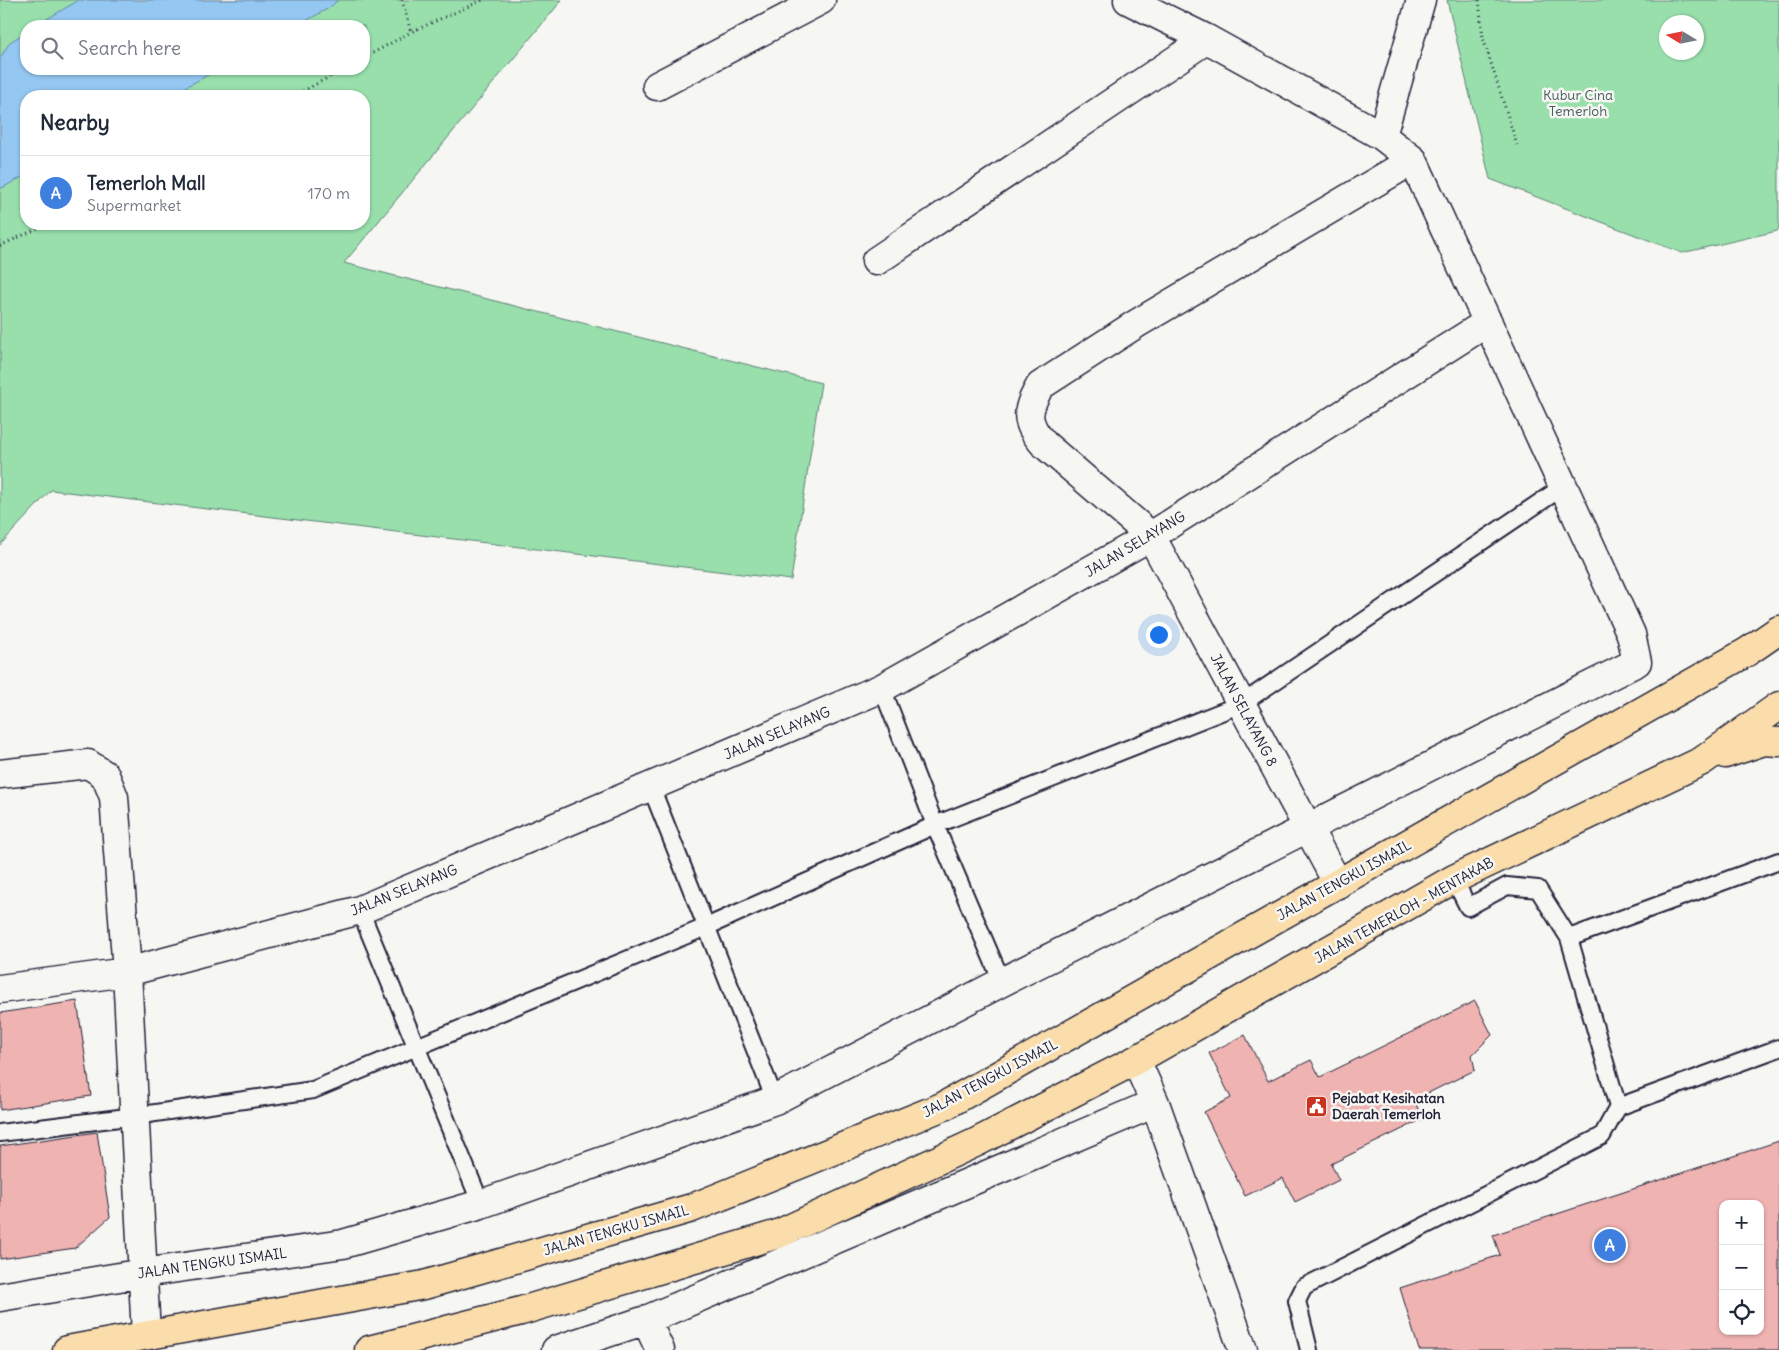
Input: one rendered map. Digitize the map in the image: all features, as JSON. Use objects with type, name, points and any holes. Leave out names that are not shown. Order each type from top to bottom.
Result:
[{"type":"main road","name":"JALAN TENGKU ISMAIL","points":[[67,1350],[424,1284],[692,1208],[944,1106],[1747,652],[1779,630]]},
{"type":"main road","name":"JALAN TEMERLOH - MENTAKAB","points":[[1136,1060],[1454,879],[1702,761],[1779,706]]},
{"type":"main road","points":[[1702,761],[1764,741],[1779,742]]},
{"type":"main road","points":[[369,1350],[521,1310],[778,1234],[977,1142],[1136,1060]]},
{"type":"street","points":[[657,86],[821,0]]},
{"type":"street","points":[[1128,0],[1207,39],[1382,136],[1413,160],[1564,486]]},
{"type":"street","points":[[1382,136],[1420,0]]},
{"type":"street","points":[[876,261],[1207,39]]},
{"type":"street","points":[[1151,536],[1044,444],[1034,432],[1030,420],[1031,403],[1040,386],[1136,324],[1413,160]]},
{"type":"street","name":"JALAN SELAYANG","points":[[0,989],[127,972],[360,910],[882,688],[1151,536],[1488,322]]},
{"type":"street","name":"JALAN TENGKU ISMAIL","points":[[0,1297],[143,1273],[343,1244],[481,1204],[776,1100],[1002,982],[1637,662],[1631,634],[1564,486]]},
{"type":"street","name":"JALAN SELAYANG 8","points":[[1151,536],[1338,884]]},
{"type":"street","points":[[0,774],[88,764],[106,775],[114,798],[127,972],[146,1336]]},
{"type":"street","points":[[1136,1060],[1155,1103],[1243,1350]]},
{"type":"street","points":[[556,1350],[646,1320],[1155,1103]]},
{"type":"street","points":[[646,1320],[660,1350]]},
{"type":"lane","points":[[0,1133],[135,1116],[313,1090],[706,927],[935,825],[1241,704],[1564,486]]},
{"type":"lane","points":[[882,688],[935,825],[1002,982]]},
{"type":"lane","points":[[651,787],[776,1100]]},
{"type":"lane","points":[[1569,938],[1779,861]]},
{"type":"lane","points":[[1454,879],[1468,906],[1507,886],[1538,889],[1569,938],[1618,1107]]},
{"type":"lane","points":[[360,910],[481,1204]]},
{"type":"lane","points":[[1309,1350],[1297,1301],[1304,1286],[1602,1136],[1618,1107],[1779,1048]]},
{"type":"path","points":[[402,0],[410,32]]},
{"type":"path","points":[[370,55],[410,32],[483,0]]},
{"type":"path","points":[[1479,0],[1483,38],[1516,145]]},
{"type":"path","points":[[305,90],[333,75]]},
{"type":"path","points":[[0,246],[34,230]]},
{"type":"green space","points":[[0,0],[562,0],[344,263],[821,383],[791,580],[51,490],[0,545]]},
{"type":"green space","name":"Kubur Cina Temerloh","points":[[1447,0],[1779,0],[1779,228],[1777,231],[1682,253],[1490,179]]},
{"type":"water","points":[[79,0],[338,0],[329,8],[308,20],[45,20]]},
{"type":"water","points":[[20,36],[20,75],[208,75],[180,90],[20,90],[20,178],[0,189],[0,58],[10,42]]},
{"type":"building","points":[[77,1001],[91,1096],[0,1110],[0,1013]]},
{"type":"building","name":"Pejabat Kesihatan Daerah Temerloh","points":[[1475,1001],[1492,1035],[1472,1055],[1475,1070],[1414,1100],[1423,1119],[1331,1164],[1339,1180],[1295,1202],[1283,1178],[1245,1196],[1204,1112],[1231,1098],[1209,1053],[1245,1035],[1268,1081],[1311,1060],[1320,1077]]},
{"type":"building","points":[[97,1132],[110,1217],[75,1248],[0,1259],[0,1146]]},
{"type":"building","points":[[1779,1141],[1779,1350],[1419,1350],[1400,1288],[1500,1255],[1493,1235]]},
{"type":"place","name":"Pejabat Kesihatan Daerah Temerloh","points":[[1316,1106]]},
{"type":"place","name":"Temerloh Mall","points":[[1610,1245]]}]
